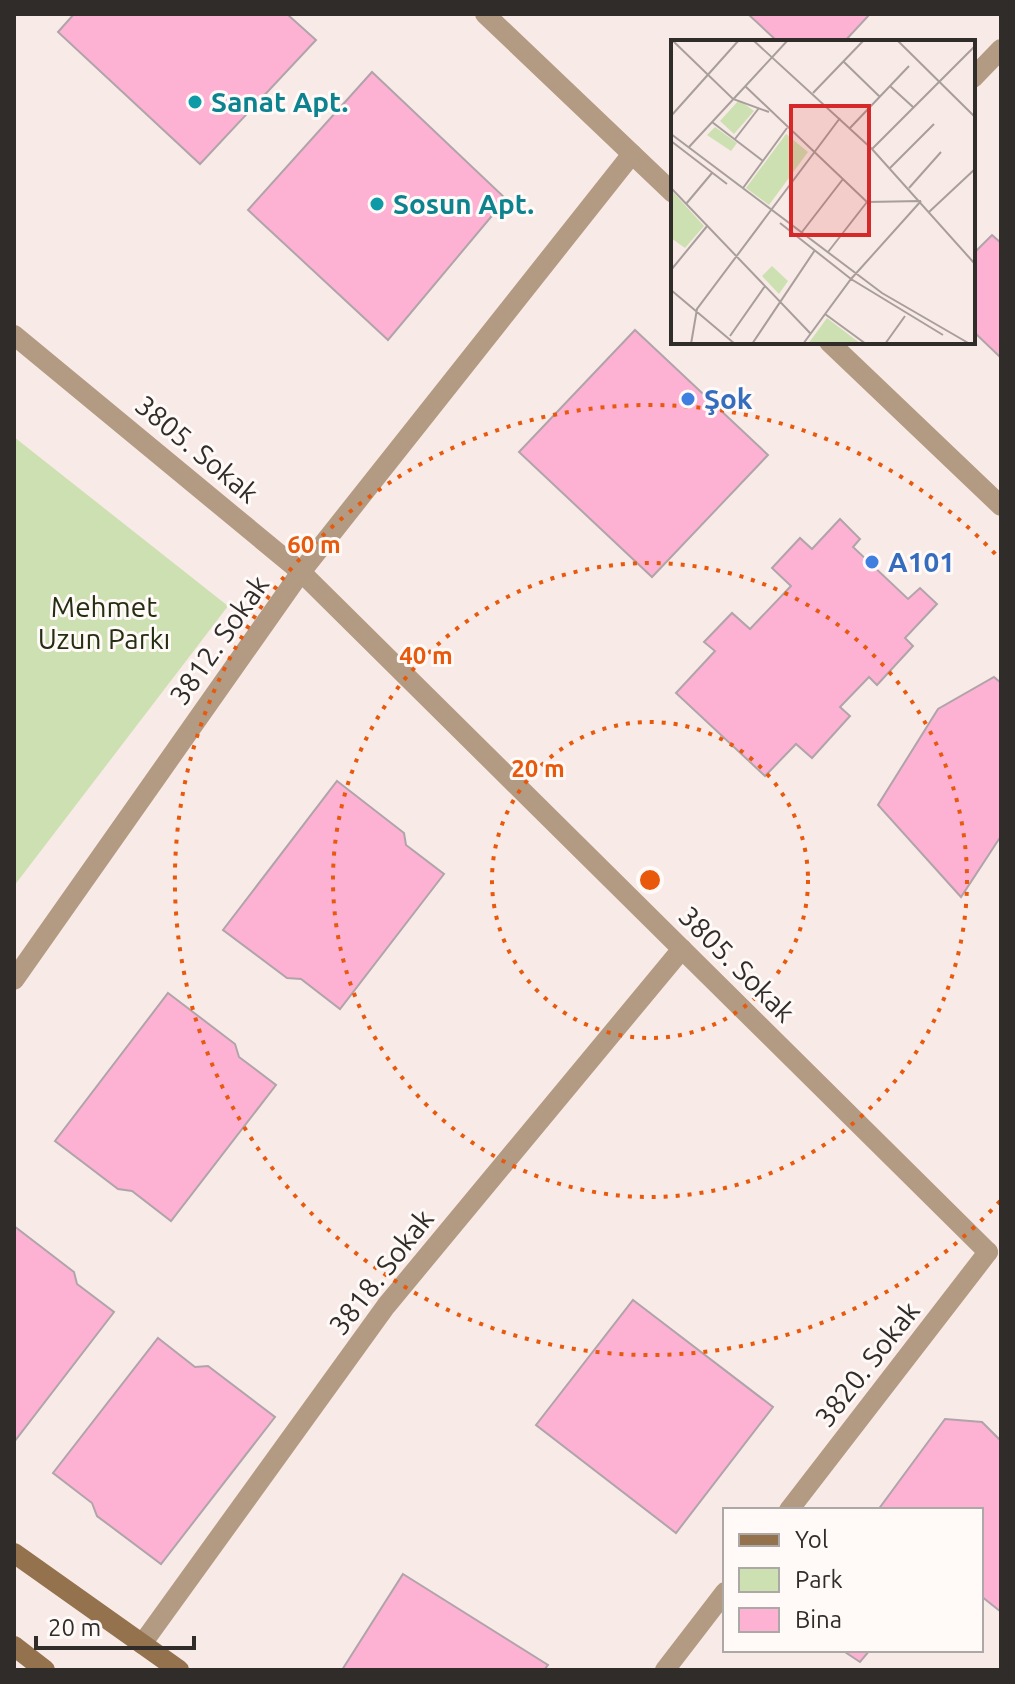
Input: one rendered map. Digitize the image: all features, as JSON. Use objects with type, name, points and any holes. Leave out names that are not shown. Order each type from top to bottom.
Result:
[{"type":"main road","points":[[14,1553],[179,1670]]},
{"type":"main road","points":[[14,1646],[45,1670]]},
{"type":"street","points":[[485,14],[671,191]]},
{"type":"street","points":[[975,76],[1001,49]]},
{"type":"street","name":"3812. Sokak","points":[[14,980],[301,572],[632,154]]},
{"type":"street","name":"3805. Sokak","points":[[14,335],[301,572],[682,949],[995,1250]]},
{"type":"street","points":[[831,344],[1001,506]]},
{"type":"street","name":"3818. Sokak","points":[[142,1644],[386,1306],[682,949]]},
{"type":"street","name":"3820. Sokak","points":[[791,1508],[995,1250]]},
{"type":"street","points":[[665,1670],[723,1595]]},
{"type":"green space","name":"Mehmet Uzun Parkı","points":[[14,437],[228,606],[14,886]]},
{"type":"building","name":"Sanat Apt.","points":[[74,14],[287,14],[316,40],[200,164],[58,32]]},
{"type":"building","points":[[748,14],[870,14],[846,40],[776,40]]},
{"type":"building","name":"Sosun Apt.","points":[[372,72],[506,199],[388,340],[248,210]]},
{"type":"building","points":[[992,235],[1001,243],[1001,358],[975,333],[975,252]]},
{"type":"building","points":[[635,330],[768,455],[652,577],[519,452]]},
{"type":"building","points":[[840,519],[860,539],[853,547],[908,599],[920,588],[937,604],[905,638],[913,646],[877,685],[869,677],[840,707],[850,716],[812,758],[796,744],[765,776],[676,693],[715,651],[704,642],[732,613],[750,629],[791,586],[772,568],[800,538],[812,549]]},
{"type":"building","points":[[994,677],[1001,683],[1001,836],[961,897],[878,805],[938,709]]},
{"type":"building","points":[[337,781],[404,833],[406,845],[444,874],[340,1009],[301,979],[287,978],[223,930]]},
{"type":"building","points":[[168,993],[235,1044],[239,1057],[276,1085],[171,1221],[132,1191],[118,1189],[55,1141]]},
{"type":"building","points":[[14,1226],[74,1272],[77,1284],[114,1312],[14,1442]]},
{"type":"building","points":[[633,1300],[773,1407],[676,1533],[536,1425]]},
{"type":"building","points":[[158,1338],[195,1367],[208,1366],[275,1417],[161,1564],[97,1516],[92,1503],[53,1473]]},
{"type":"building","points":[[945,1419],[982,1422],[1001,1441],[1001,1612],[983,1598],[983,1508],[879,1508]]},
{"type":"building","points":[[403,1574],[548,1665],[544,1670],[342,1670]]},
{"type":"building","points":[[845,1652],[868,1652],[860,1662]]},
{"type":"place","name":"Sanat Apt.","points":[[195,102]]},
{"type":"place","name":"Sosun Apt.","points":[[377,204]]},
{"type":"place","name":"Şok","points":[[688,399]]},
{"type":"place","name":"A101","points":[[872,562]]}]
